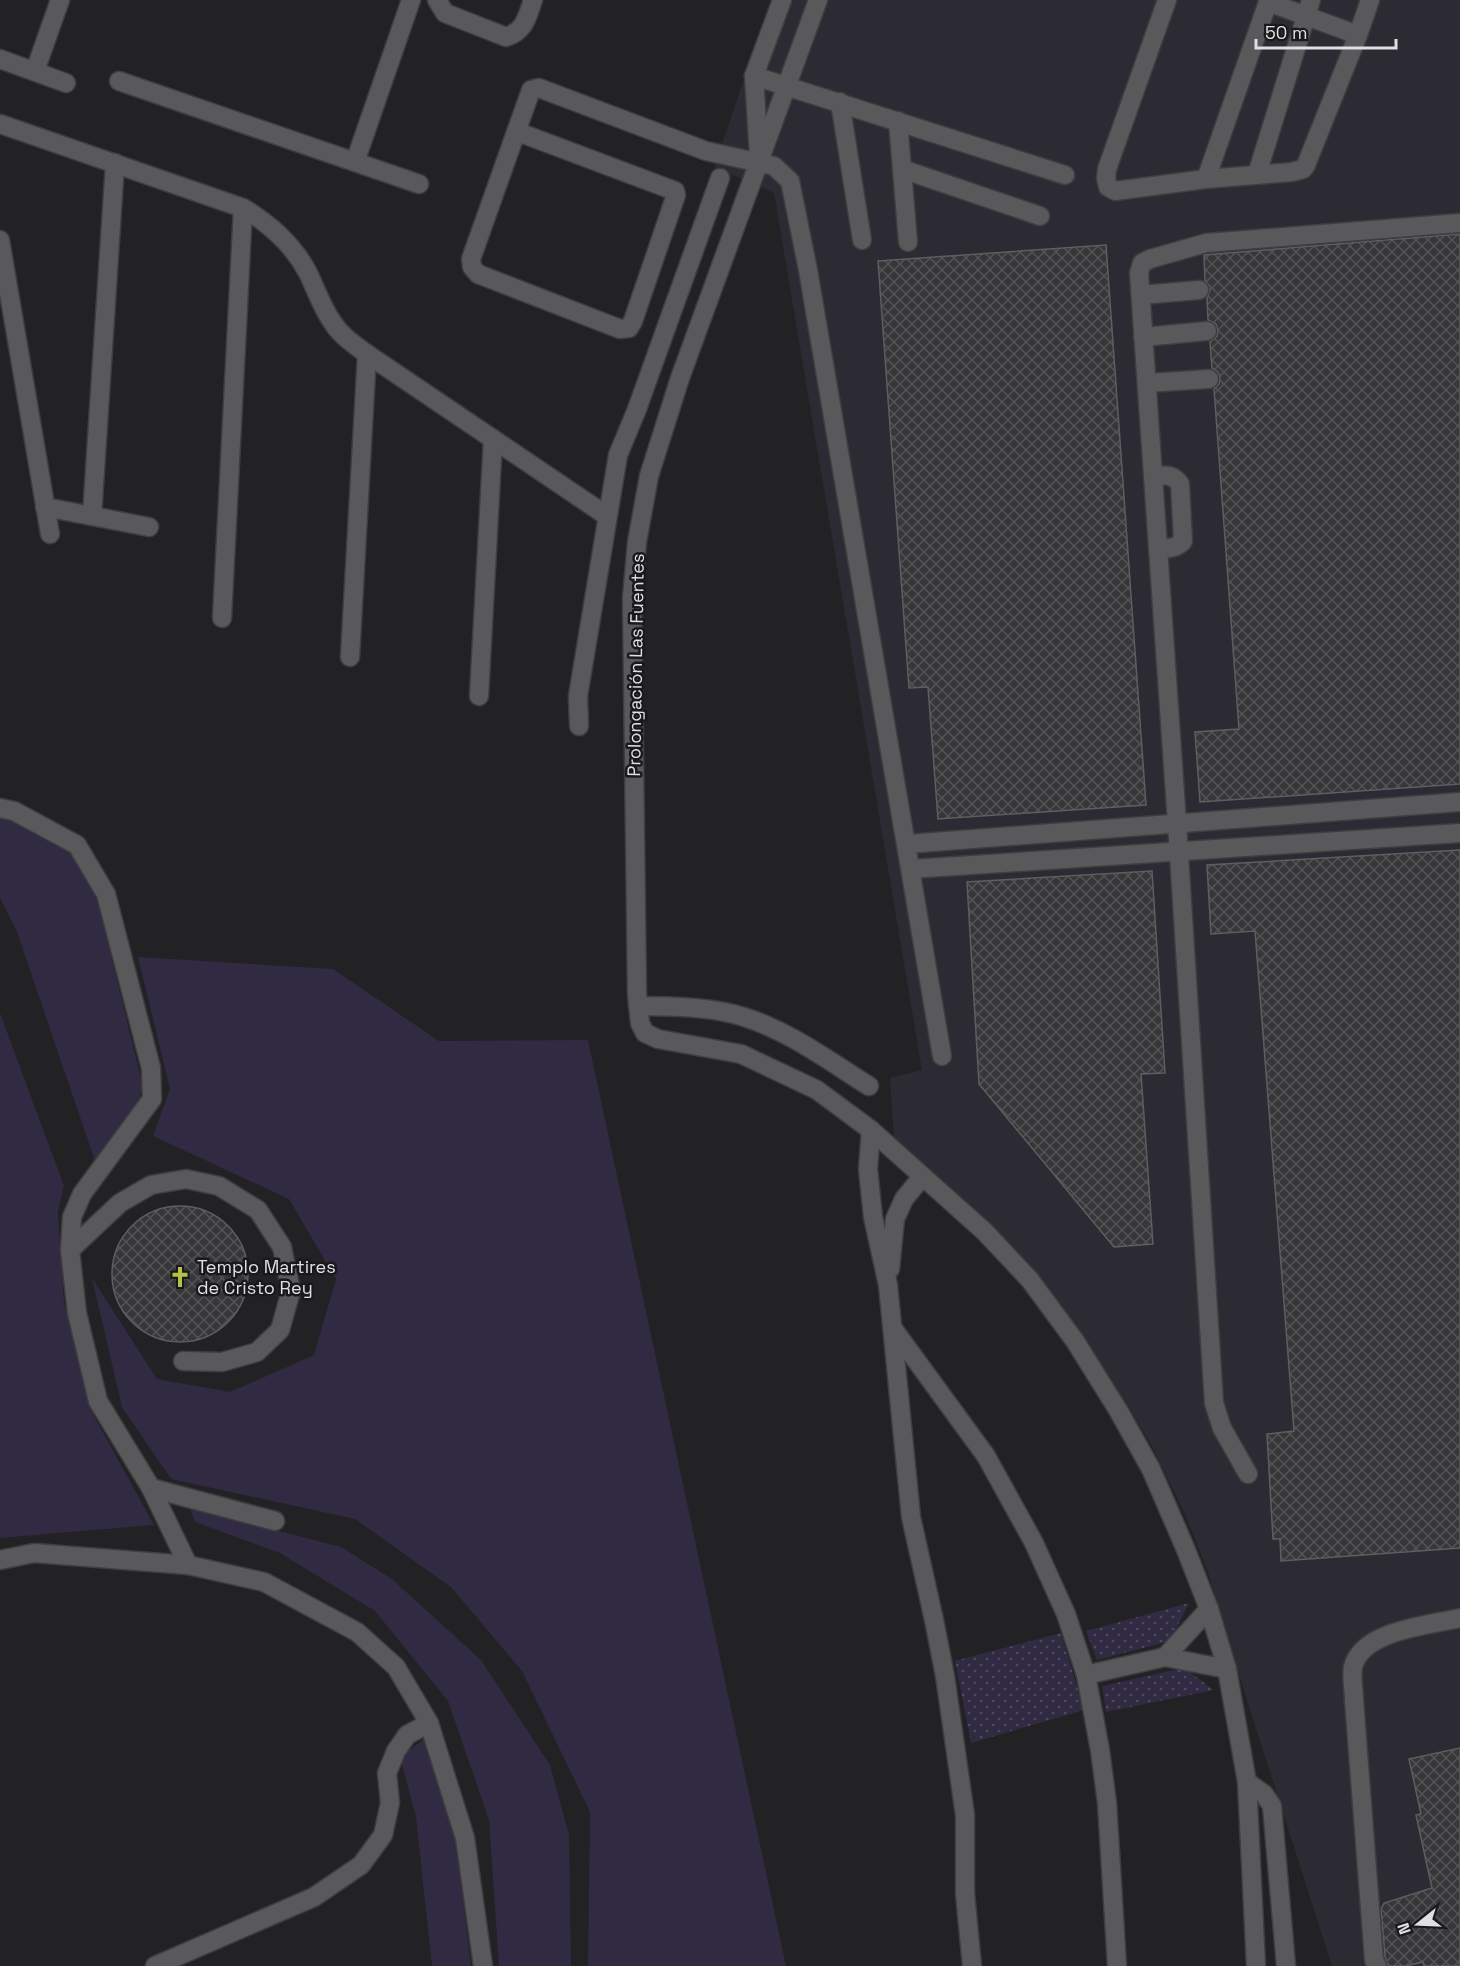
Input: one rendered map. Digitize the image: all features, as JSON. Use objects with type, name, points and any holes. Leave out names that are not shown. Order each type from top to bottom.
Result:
[{"type":"street","points":[[35,71],[60,0]]},
{"type":"street","points":[[355,162],[411,0]]},
{"type":"street","points":[[437,0],[445,13],[506,37],[524,27],[533,0]]},
{"type":"street","name":"Prolongación Las Fuentes","points":[[760,164],[754,76],[782,0]]},
{"type":"street","name":"Prolongación Las Fuentes","points":[[818,0],[680,378],[652,465],[637,542],[632,598],[640,1023],[645,1033],[658,1039],[741,1054],[817,1090],[871,1130],[977,1225],[1030,1280],[1075,1341],[1151,1469],[1209,1610],[1227,1670],[1247,1782],[1256,1966]]},
{"type":"street","points":[[1167,0],[1107,169],[1108,187],[1115,191],[1206,179],[1298,171],[1306,165],[1370,0]]},
{"type":"street","points":[[1206,179],[1268,1],[1309,8],[1358,35]]},
{"type":"street","points":[[1257,174],[1309,8]]},
{"type":"street","points":[[0,58],[66,83]]},
{"type":"street","points":[[754,76],[1065,175]]},
{"type":"street","points":[[119,81],[419,184]]},
{"type":"street","points":[[518,132],[675,191],[675,198],[633,321],[629,328],[620,329],[474,272],[470,263],[518,132],[529,93],[534,88],[706,151],[774,166],[790,182],[810,282],[912,869],[942,1056]]},
{"type":"street","points":[[840,102],[862,240]]},
{"type":"street","points":[[898,121],[908,242]]},
{"type":"street","points":[[0,124],[243,208],[268,223],[293,251],[306,270],[332,322],[344,336],[367,354],[607,516]]},
{"type":"street","points":[[92,516],[115,164]]},
{"type":"street","points":[[902,169],[1040,216]]},
{"type":"street","points":[[579,726],[578,696],[618,455],[638,409],[720,178]]},
{"type":"street","points":[[222,618],[243,208]]},
{"type":"street","points":[[1248,1474],[1222,1428],[1214,1403],[1139,273],[1142,263],[1150,259],[1206,243],[1460,223]]},
{"type":"street","points":[[0,240],[50,534]]},
{"type":"street","points":[[1141,295],[1199,290]]},
{"type":"street","points":[[1143,337],[1207,331]]},
{"type":"street","points":[[350,657],[367,354]]},
{"type":"street","points":[[1147,383],[1209,379]]},
{"type":"street","points":[[479,696],[493,439]]},
{"type":"street","points":[[1154,476],[1169,475],[1175,477],[1180,484],[1183,541],[1179,546],[1173,548],[1158,549]]},
{"type":"street","points":[[45,507],[148,527]]},
{"type":"street","points":[[907,844],[1460,802]]},
{"type":"street","points":[[0,808],[14,811],[77,845],[106,894],[151,1068],[152,1099],[82,1194],[72,1217],[70,1250],[77,1313],[98,1401],[151,1488],[188,1565]]},
{"type":"street","points":[[912,869],[1460,833]]},
{"type":"street","points":[[638,1006],[707,1009],[742,1017],[767,1026],[806,1046],[869,1086]]},
{"type":"street","points":[[871,1130],[867,1169],[873,1216],[888,1285],[911,1516],[940,1654],[965,1815],[965,1893],[972,1966]]},
{"type":"street","points":[[888,1285],[895,1219],[904,1199],[922,1177]]},
{"type":"street","points":[[70,1250],[120,1203],[151,1185],[186,1179],[219,1186],[258,1210],[282,1248],[291,1291],[280,1330],[257,1352],[222,1362],[183,1361]]},
{"type":"street","points":[[893,1329],[986,1456],[1038,1554],[1066,1614],[1086,1675],[1107,1803],[1117,1966]]},
{"type":"street","points":[[151,1488],[275,1521]]},
{"type":"street","points":[[0,1560],[34,1553],[188,1565],[264,1582],[357,1632],[396,1667],[429,1723],[465,1838],[483,1966]]},
{"type":"street","points":[[1165,1657],[1209,1610]]},
{"type":"street","points":[[1377,1966],[1374,1960],[1353,1666],[1364,1650],[1383,1635],[1460,1618]]},
{"type":"street","points":[[1086,1675],[1165,1657],[1227,1670]]},
{"type":"street","points":[[155,1966],[314,1897],[361,1865],[382,1835],[390,1803],[387,1773],[396,1751],[407,1736],[429,1723]]},
{"type":"street","points":[[1247,1782],[1264,1794],[1272,1806],[1286,1966]]},
{"type":"shaded area","points":[[771,0],[1460,0],[1460,1966],[1332,1966],[1208,1572],[1185,1514],[1151,1444],[1080,1330],[1040,1280],[991,1224],[894,1138],[890,1078],[922,1070],[774,193],[714,167]]},
{"type":"shaded area","points":[[0,816],[13,819],[74,855],[95,891],[142,1082],[139,1105],[95,1161],[17,932],[0,898]]},
{"type":"shaded area","points":[[138,957],[333,969],[439,1041],[588,1040],[786,1966],[588,1966],[590,1812],[522,1671],[451,1587],[355,1519],[171,1479],[122,1407],[92,1278],[157,1379],[230,1392],[314,1355],[336,1279],[289,1199],[153,1136],[170,1089]]},
{"type":"shaded area","points":[[0,1013],[64,1186],[58,1212],[64,1302],[94,1416],[154,1525],[0,1538]]},
{"type":"shaded area","points":[[190,1508],[341,1547],[392,1579],[481,1660],[550,1765],[569,1835],[571,1966],[499,1966],[489,1820],[448,1701],[375,1611],[280,1553],[195,1522]]},
{"type":"shaded area","points":[[1189,1603],[1170,1641],[1097,1660],[1086,1631]]},
{"type":"shaded area","points":[[1061,1633],[1084,1710],[971,1743],[955,1661]]},
{"type":"shaded area","points":[[1184,1668],[1214,1690],[1106,1712],[1102,1686]]},
{"type":"shaded area","points":[[426,1738],[456,1841],[471,1966],[432,1966],[416,1817],[400,1757]]},
{"type":"building","points":[[1460,234],[1460,784],[1200,802],[1195,732],[1239,729],[1214,389],[1219,384],[1220,378],[1218,372],[1212,368],[1210,342],[1217,336],[1218,331],[1216,324],[1208,320],[1207,298],[1210,290],[1205,281],[1204,255]]},
{"type":"building","points":[[1106,245],[1146,805],[938,819],[928,687],[909,688],[878,261]]},
{"type":"building","points":[[1460,850],[1460,1548],[1281,1561],[1280,1539],[1273,1539],[1267,1434],[1294,1431],[1255,931],[1211,934],[1207,865]]},
{"type":"building","points":[[1152,871],[1165,1073],[1141,1074],[1153,1244],[1114,1247],[979,1084],[967,882]]},
{"type":"building","name":"Templo Martires de Cristo Rey","points":[[180,1206],[206,1211],[228,1226],[243,1248],[248,1274],[243,1300],[228,1322],[206,1337],[180,1342],[154,1337],[132,1322],[117,1300],[112,1274],[117,1248],[132,1226],[154,1211]]},
{"type":"building","points":[[1460,1748],[1460,1966],[1424,1966],[1423,1962],[1406,1966],[1388,1966],[1385,1957],[1381,1909],[1384,1903],[1432,1888],[1416,1815],[1421,1814],[1409,1759]]},
{"type":"place","name":"Templo Martires de Cristo Rey","points":[[180,1277]]}]
